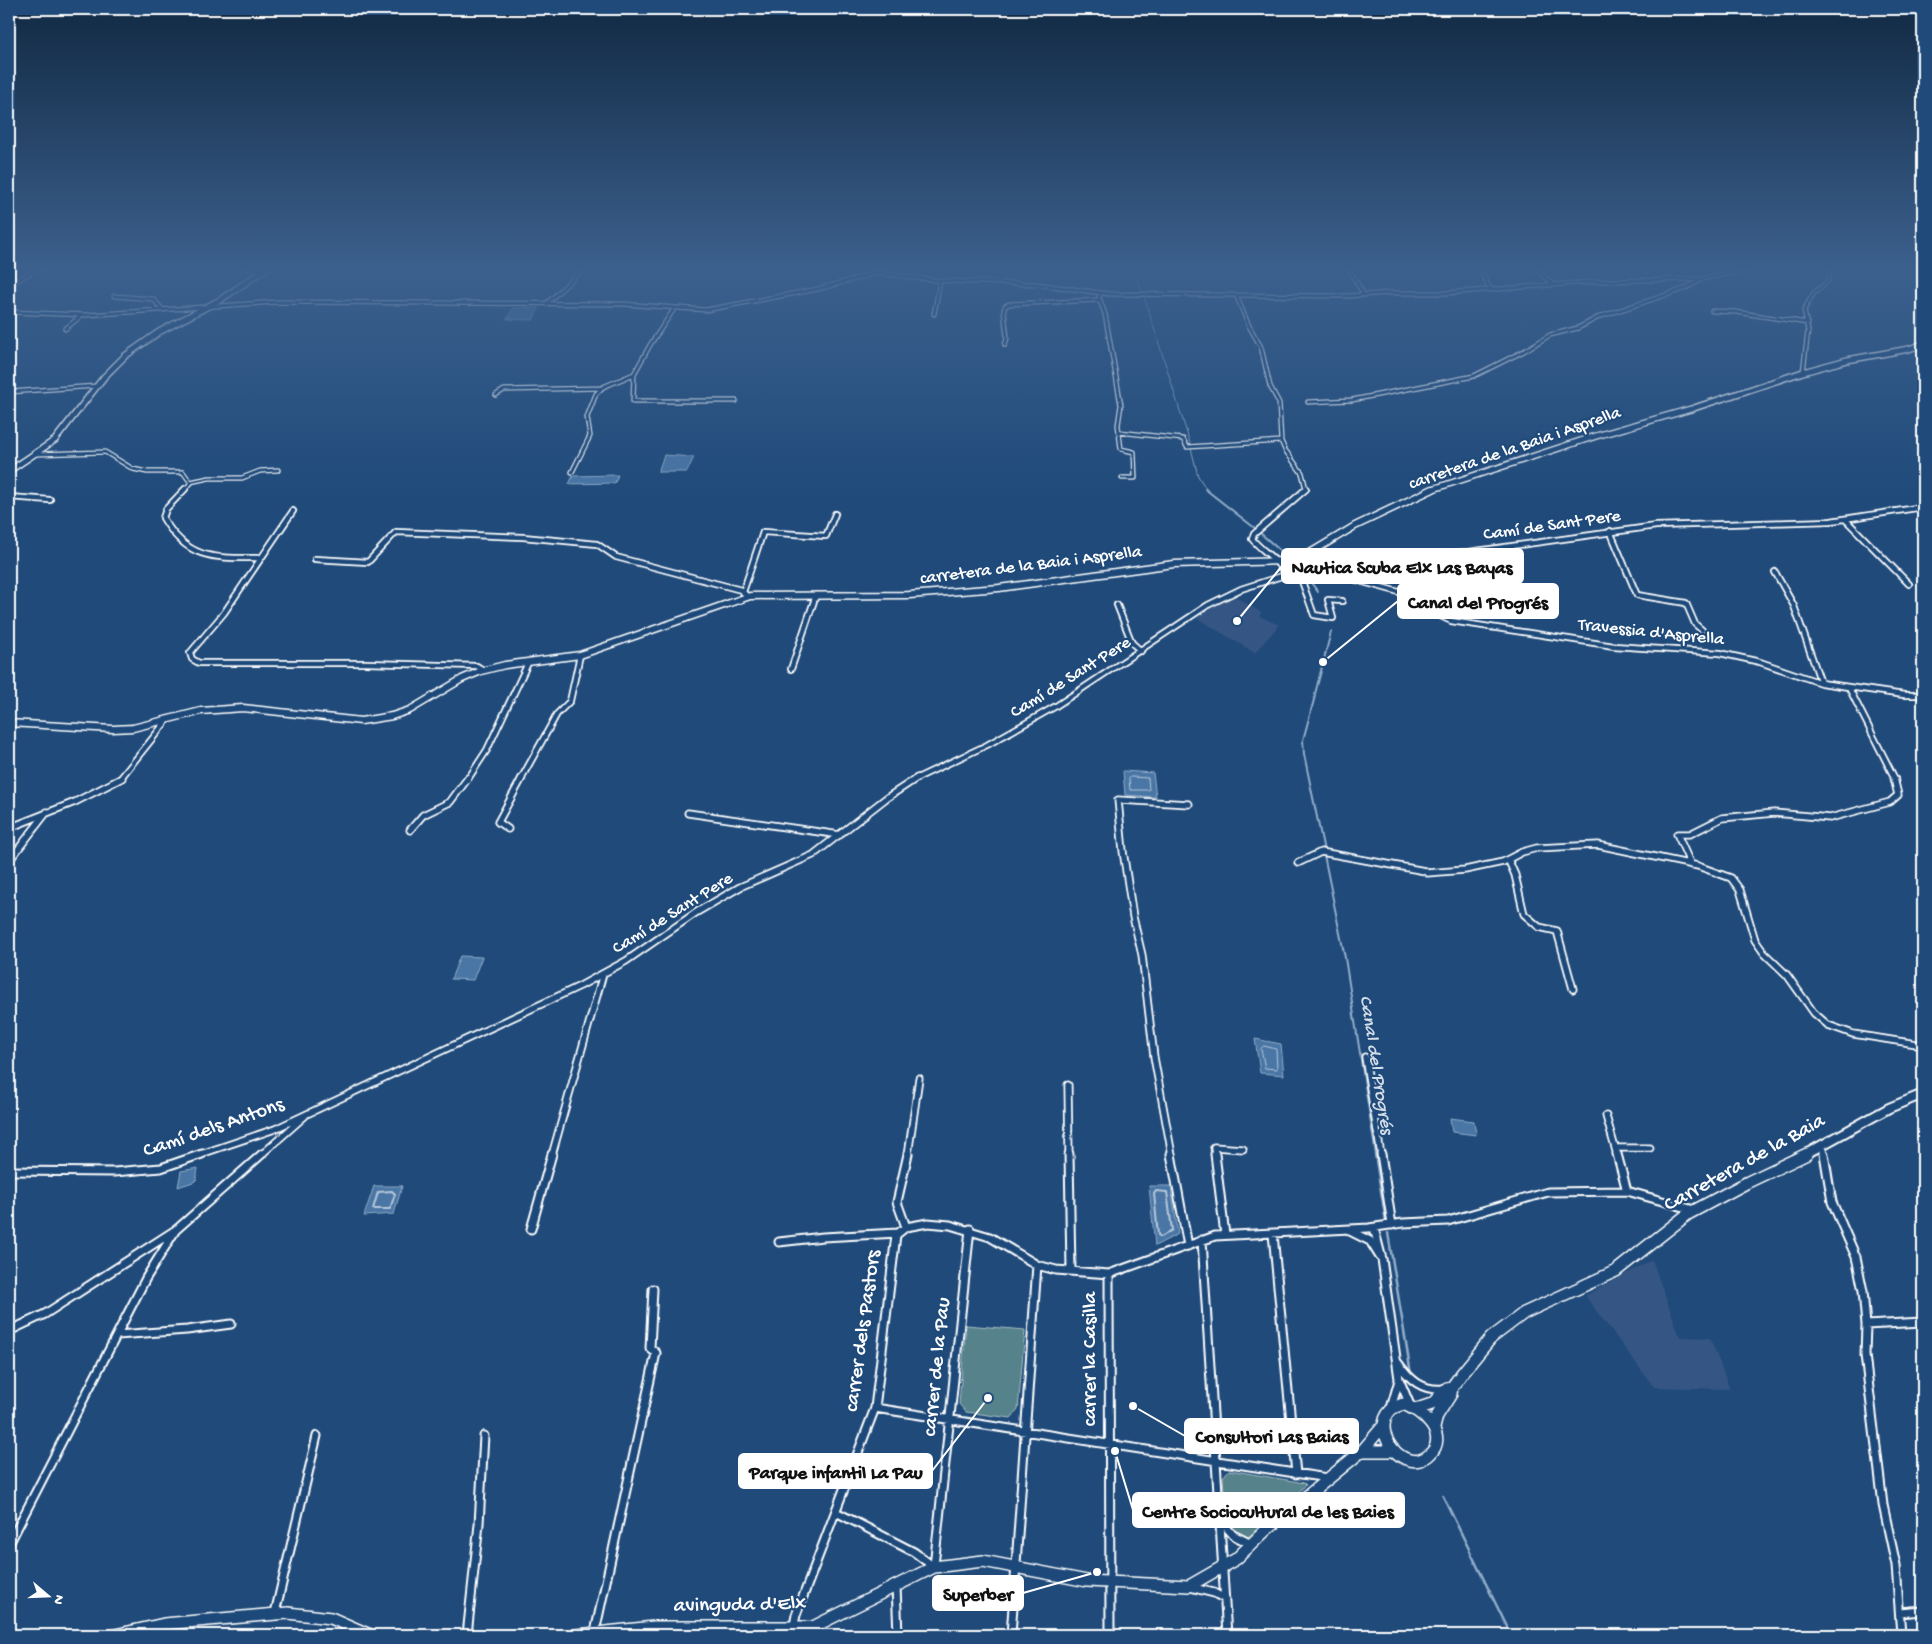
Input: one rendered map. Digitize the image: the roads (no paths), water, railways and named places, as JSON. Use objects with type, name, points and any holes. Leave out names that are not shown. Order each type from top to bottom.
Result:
[{"type":"main road","points":[[9,472],[55,440],[97,386],[116,365],[140,345]]},
{"type":"main road","name":"carretera de la Baia i Asprella","points":[[9,723],[112,729],[133,728],[201,711],[243,708],[361,720],[377,719],[411,710],[469,676],[483,670],[580,655],[748,596],[909,595],[981,590],[1174,564],[1279,562],[1310,553],[1355,526],[1428,491],[1804,372],[1847,360],[1909,349],[1921,345]]},
{"type":"main road","name":"Carretera de la Baia","points":[[1413,1407],[1437,1400],[1491,1338],[1524,1313],[1616,1271],[1667,1230],[1696,1210],[1889,1108],[1923,1094]]},
{"type":"main road","name":"Carretera de la Baia","points":[[1434,1428],[1437,1416],[1451,1394],[1449,1388]]},
{"type":"main road","points":[[1397,1405],[1413,1407],[1424,1413],[1434,1428],[1436,1438],[1435,1448],[1431,1455],[1421,1461],[1410,1461],[1394,1451],[1388,1442],[1384,1425],[1387,1412],[1390,1409],[1397,1405]]},
{"type":"main road","name":"avinguda d'Elx","points":[[654,1631],[792,1631],[813,1627],[934,1567],[983,1560],[1087,1581],[1189,1586],[1222,1569],[1236,1559],[1274,1524],[1362,1451],[1384,1425]]},
{"type":"main road","points":[[1362,1451],[1394,1451]]},
{"type":"main road","points":[[115,1635],[164,1624],[275,1613],[309,1614],[331,1618],[370,1635]]},
{"type":"main road","points":[[577,1635],[654,1631]]},
{"type":"street","points":[[651,345],[634,374],[633,401],[736,401]]},
{"type":"street","points":[[1110,345],[1121,405],[1119,432],[1121,449],[1134,452],[1135,478],[1122,478]]},
{"type":"street","points":[[1260,345],[1270,386],[1279,403],[1281,441],[1285,450],[1302,473],[1306,489],[1254,534],[1252,539],[1254,543],[1279,562],[1285,575]]},
{"type":"street","points":[[1308,402],[1352,400],[1474,376],[1534,345]]},
{"type":"street","points":[[1804,372],[1807,345]]},
{"type":"street","points":[[496,395],[504,390],[602,388],[634,374]]},
{"type":"street","points":[[9,392],[97,386]]},
{"type":"street","points":[[572,472],[590,436],[587,417],[592,400],[602,388]]},
{"type":"street","points":[[1119,432],[1183,439],[1187,447],[1281,441]]},
{"type":"street","points":[[36,454],[105,452],[134,469],[147,472],[183,472],[190,482]]},
{"type":"street","points":[[261,558],[199,555],[182,544],[163,518],[166,509],[190,482],[209,478],[242,478],[260,471],[278,470]]},
{"type":"street","points":[[9,496],[50,500]]},
{"type":"street","name":"Camí de Sant Pere","points":[[309,1113],[603,974],[731,892],[813,855],[885,799],[915,779],[987,745],[1056,706],[1226,595],[1298,570],[1327,564],[1469,552],[1680,524],[1814,522],[1923,508]]},
{"type":"street","points":[[292,510],[224,613],[190,654],[192,659],[199,663],[366,663],[477,666],[483,670]]},
{"type":"street","points":[[743,592],[764,532],[826,536],[834,514]]},
{"type":"street","points":[[1845,519],[1909,584]]},
{"type":"street","points":[[315,559],[368,562],[396,532],[524,537],[597,544],[616,557],[743,592],[748,596]]},
{"type":"street","points":[[1610,532],[1637,595],[1686,603],[1694,624],[1702,630]]},
{"type":"street","name":"Travessia d'Asprella","points":[[1327,564],[1356,580],[1406,594],[1430,611],[1451,621],[1498,626],[1614,646],[1720,653],[1739,656],[1821,683],[1904,695],[1923,695]]},
{"type":"street","points":[[1298,570],[1314,615],[1333,618],[1328,600],[1342,601]]},
{"type":"street","points":[[1775,572],[1781,586],[1790,597],[1797,611],[1797,616],[1821,683]]},
{"type":"street","points":[[791,669],[816,595]]},
{"type":"street","points":[[1117,605],[1132,643],[1141,651]]},
{"type":"street","points":[[508,829],[498,822],[557,714],[570,701],[580,655]]},
{"type":"street","points":[[410,830],[423,815],[450,802],[461,789],[487,750],[528,663]]},
{"type":"street","points":[[1691,865],[1677,834],[1690,834],[1722,818],[1774,813],[1830,818],[1890,802],[1898,794],[1898,784],[1892,771],[1875,743],[1849,688]]},
{"type":"street","points":[[9,828],[75,802],[122,778],[168,719]]},
{"type":"street","points":[[1188,1246],[1154,1057],[1142,955],[1133,917],[1122,851],[1118,800],[1189,804]]},
{"type":"street","points":[[9,861],[48,812]]},
{"type":"street","points":[[688,813],[840,835]]},
{"type":"street","points":[[1298,863],[1321,852],[1426,872],[1465,870],[1508,859],[1522,852],[1537,848],[1598,845],[1691,865],[1732,878],[1740,890],[1755,940],[1764,953],[1787,975],[1814,1013],[1828,1025],[1853,1034],[1923,1045]]},
{"type":"street","points":[[1508,859],[1516,875],[1524,914],[1539,927],[1557,931],[1573,989]]},
{"type":"street","points":[[531,1230],[546,1184],[576,1063],[603,974]]},
{"type":"street","points":[[1365,1057],[1392,1225]]},
{"type":"street","points":[[906,1227],[897,1202],[910,1147],[919,1078]]},
{"type":"street","points":[[1068,1085],[1071,1271]]},
{"type":"street","points":[[9,1331],[45,1314],[177,1229],[309,1113]]},
{"type":"street","name":"Camí dels Antons","points":[[9,1171],[114,1172],[161,1168],[239,1142],[309,1113]]},
{"type":"street","points":[[1606,1116],[1627,1191]]},
{"type":"street","points":[[1822,1144],[1832,1202],[1856,1256],[1863,1291],[1866,1325],[1865,1355],[1883,1505],[1896,1565],[1901,1635]]},
{"type":"street","points":[[1225,1235],[1214,1147],[1243,1149]]},
{"type":"street","points":[[1615,1148],[1650,1148]]},
{"type":"street","points":[[780,1242],[823,1237],[897,1234],[906,1227],[928,1223],[950,1225],[990,1237],[1037,1265],[1071,1271],[1108,1274],[1202,1240],[1225,1235],[1344,1230],[1448,1221],[1548,1192],[1627,1191],[1696,1210]]},
{"type":"street","points":[[1372,1228],[1382,1259],[1399,1379],[1413,1407]]},
{"type":"street","points":[[9,1544],[146,1278],[177,1229]]},
{"type":"street","name":"carrer de la Pau","points":[[934,1567],[970,1230]]},
{"type":"street","points":[[1344,1230],[1358,1234],[1370,1241],[1382,1259]]},
{"type":"street","name":"carrer dels Pastors","points":[[792,1631],[875,1408],[897,1234]]},
{"type":"street","points":[[1273,1234],[1296,1474]]},
{"type":"street","points":[[1202,1240],[1227,1635]]},
{"type":"street","points":[[1011,1635],[1037,1265]]},
{"type":"street","name":"carrer la Casilla","points":[[1108,1274],[1110,1635]]},
{"type":"street","points":[[595,1633],[656,1353],[650,1348],[654,1289]]},
{"type":"street","points":[[1866,1325],[1923,1322]]},
{"type":"street","points":[[117,1335],[187,1330],[231,1324]]},
{"type":"street","points":[[1397,1363],[1409,1378],[1424,1389],[1437,1390],[1449,1388]]},
{"type":"street","points":[[1390,1409],[1399,1379]]},
{"type":"street","points":[[875,1408],[1330,1479]]},
{"type":"street","points":[[275,1613],[317,1436]]},
{"type":"street","points":[[467,1635],[479,1524],[484,1436]]},
{"type":"street","points":[[836,1512],[914,1552],[934,1567]]},
{"type":"street","points":[[1220,1520],[1240,1540],[1252,1544]]},
{"type":"street","points":[[896,1586],[898,1635]]},
{"type":"street","points":[[1189,1586],[1214,1593],[1225,1599]]},
{"type":"street","points":[[1900,1613],[1923,1611]]},
{"type":"water","points":[[664,455],[694,457],[687,472],[658,472]]},
{"type":"water","points":[[618,475],[615,483],[569,484],[573,476]]},
{"type":"water","points":[[1123,771],[1153,773],[1156,797],[1125,795]]},
{"type":"water","points":[[460,956],[482,957],[473,980],[451,979]]},
{"type":"water","points":[[1255,1039],[1281,1044],[1284,1075],[1260,1073]]},
{"type":"water","points":[[1450,1118],[1474,1121],[1476,1135],[1452,1132]]},
{"type":"water","points":[[198,1168],[196,1181],[178,1187],[181,1171]]},
{"type":"water","points":[[374,1186],[402,1186],[394,1214],[364,1216]]},
{"type":"water","points":[[1149,1186],[1171,1186],[1178,1234],[1155,1246]]},
{"type":"waterway","name":"Canal del Progrés","points":[[1159,345],[1191,446]]},
{"type":"waterway","name":"Canal del Progrés","points":[[1191,448],[1198,476],[1207,490]]},
{"type":"waterway","name":"Canal del Progrés","points":[[1205,489],[1256,529]]},
{"type":"waterway","name":"Canal del Progrés","points":[[1259,532],[1285,555]]},
{"type":"waterway","name":"Canal del Progrés","points":[[1292,561],[1298,567]]},
{"type":"waterway","name":"Canal del Progrés","points":[[1303,572],[1318,592]]},
{"type":"waterway","name":"Canal del Progrés","points":[[1315,694],[1331,632]]},
{"type":"waterway","name":"Canal del Progrés","points":[[1315,696],[1303,740],[1304,754],[1324,851]]},
{"type":"waterway","name":"Canal del Progrés","points":[[1324,855],[1345,958],[1376,1155]]},
{"type":"waterway","name":"Canal del Progrés","points":[[1375,1154],[1386,1222]]},
{"type":"waterway","points":[[1388,1233],[1411,1374]]},
{"type":"waterway","points":[[1443,1496],[1511,1635]]},
{"type":"place","name":"Nautica Scuba Elx Las Bayas","points":[[1237,621]]},
{"type":"place","name":"Canal del Progrés","points":[[1323,662]]},
{"type":"place","name":"Parque infantil La Pau","points":[[988,1398]]},
{"type":"place","name":"Consultori Las Baias","points":[[1133,1406]]},
{"type":"place","name":"Centre Sociocultural de les Baies","points":[[1115,1451]]},
{"type":"place","name":"Superber","points":[[1097,1572]]}]
